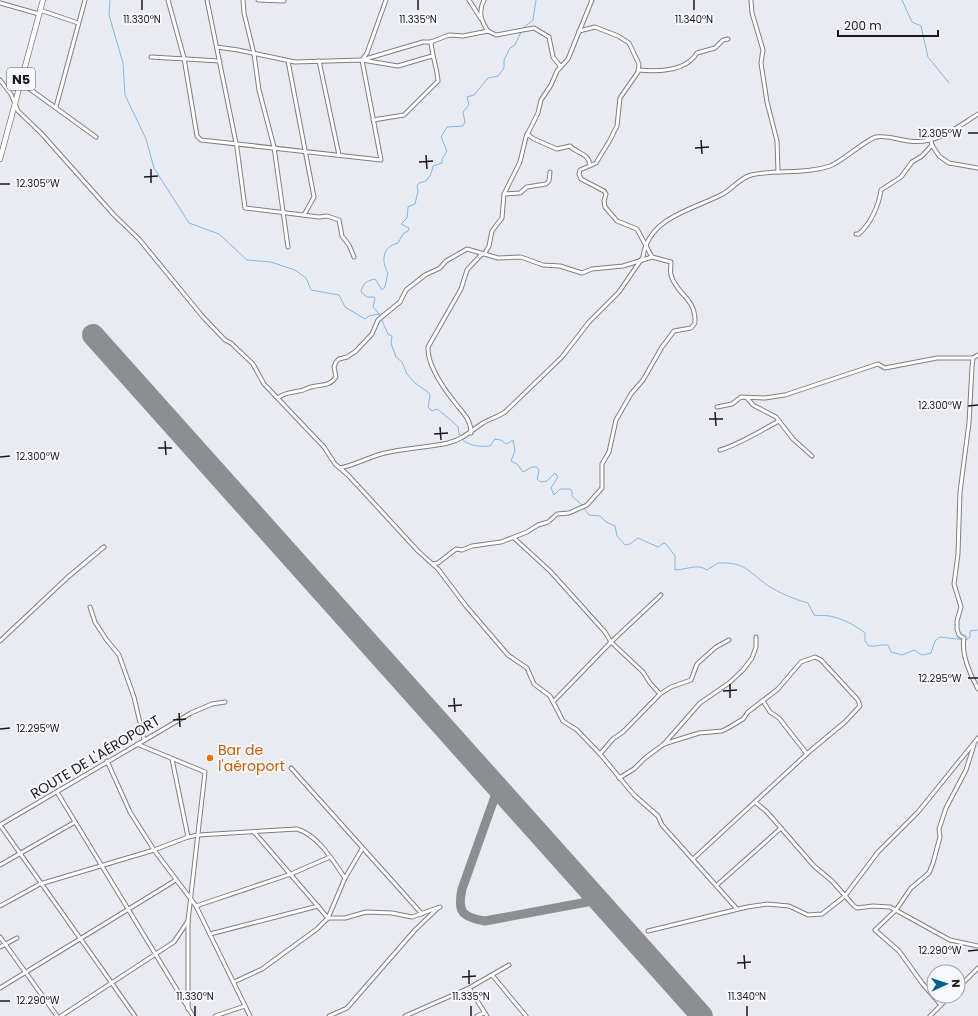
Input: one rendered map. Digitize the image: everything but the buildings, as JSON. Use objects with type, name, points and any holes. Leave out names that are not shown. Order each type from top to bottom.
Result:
[{"type":"highway","name":"N5","points":[[0,159],[43,0]]},
{"type":"street","points":[[56,107],[85,0]]},
{"type":"street","points":[[168,0],[184,58],[197,136],[201,140],[380,160],[362,60],[367,53],[386,0]]},
{"type":"street","points":[[207,0],[236,143],[245,208],[304,215],[327,216],[339,220],[342,236],[349,245],[354,256]]},
{"type":"street","points":[[244,0],[244,13],[254,54],[259,90],[274,147],[288,247]]},
{"type":"street","points":[[258,0],[284,1]]},
{"type":"street","points":[[469,0],[488,31],[496,35],[534,28],[540,30],[549,37],[553,57],[560,67]]},
{"type":"street","points":[[481,20],[481,10],[484,0]]},
{"type":"street","points":[[471,433],[469,418],[455,403],[435,374],[428,356],[428,347],[461,289],[467,270],[481,255],[486,253],[492,231],[502,218],[504,194],[520,162],[528,134],[538,113],[541,100],[560,67],[568,59],[592,0]]},
{"type":"street","points":[[751,0],[752,13],[763,50],[761,63],[767,102],[777,141],[778,172]]},
{"type":"street","points":[[0,3],[40,12],[78,23]]},
{"type":"street","points":[[579,31],[595,27],[618,36],[629,43],[639,64],[638,70],[632,82],[620,98],[617,126],[596,163],[580,170],[579,174],[581,179],[604,191],[606,194],[604,201],[605,207],[617,220],[637,229],[652,257]]},
{"type":"street","points":[[362,60],[423,42],[431,42],[449,35],[463,36],[488,31]]},
{"type":"street","points":[[638,70],[670,70],[692,61],[697,53],[715,48],[723,40],[728,39]]},
{"type":"street","points":[[373,120],[404,115],[438,81],[436,64],[432,56],[431,42]]},
{"type":"street","points":[[217,47],[288,61],[362,60],[398,66],[432,56]]},
{"type":"street","points":[[151,57],[220,61]]},
{"type":"street","points":[[288,61],[307,151],[314,197],[304,215]]},
{"type":"street","points":[[319,61],[339,155]]},
{"type":"street","points":[[0,80],[15,101],[18,111],[41,133],[114,216],[139,239],[204,317],[226,340],[253,364],[264,384],[324,447],[340,468],[389,518],[418,551],[433,564],[508,655],[528,668],[534,684],[550,696],[563,721],[577,730],[646,807],[658,816],[662,824],[737,909]]},
{"type":"street","points":[[20,82],[96,137]]},
{"type":"street","points":[[856,234],[862,232],[873,213],[879,200],[880,190],[901,177],[912,162],[922,156],[932,143],[978,114]]},
{"type":"street","points":[[528,134],[534,139],[557,149],[570,146],[584,154],[589,159],[590,165]]},
{"type":"street","points":[[340,468],[351,466],[380,454],[448,443],[462,438],[471,433],[483,422],[495,419],[505,412],[562,357],[588,322],[619,292],[642,260],[654,230],[665,221],[725,193],[741,179],[759,174],[796,172],[830,166],[875,137],[932,143]]},
{"type":"street","points":[[932,143],[939,156],[949,163],[978,168]]},
{"type":"street","points":[[504,194],[514,194],[533,185],[546,184],[549,181],[550,172]]},
{"type":"street","points":[[278,398],[290,392],[301,391],[311,387],[324,386],[330,383],[336,376],[334,367],[336,362],[339,359],[348,357],[356,351],[372,334],[381,317],[400,302],[406,290],[425,276],[440,268],[449,259],[467,250],[481,255],[498,258],[522,257],[543,265],[560,266],[582,273],[601,268],[623,266],[652,257],[671,262],[670,273],[673,280],[694,308],[694,323],[691,328],[674,332],[662,347],[643,380],[631,394],[616,420],[609,452],[602,464],[602,488],[587,505],[584,505],[569,513],[557,514],[548,522],[538,525],[514,538],[491,544],[472,546],[462,550],[456,549],[438,563],[433,564]]},
{"type":"street","points":[[717,407],[732,404],[741,397],[765,398],[785,395],[878,364],[885,368],[937,358],[973,358],[978,355]]},
{"type":"street","points":[[973,358],[968,422],[960,487],[958,554],[954,584],[961,607],[957,621],[957,629],[959,635],[964,640],[967,666],[978,689]]},
{"type":"street","points":[[747,398],[753,405],[776,417],[793,439],[812,456]]},
{"type":"street","points":[[720,450],[732,447],[779,421]]},
{"type":"street","points":[[514,538],[554,574],[608,636],[611,642],[643,672],[660,694]]},
{"type":"street","points":[[0,641],[68,577],[104,547]]},
{"type":"street","points":[[553,702],[611,642],[661,595]]},
{"type":"street","points":[[90,607],[95,622],[119,655],[134,697],[144,740]]},
{"type":"street","points":[[619,778],[627,775],[664,744],[700,703],[729,683],[743,670],[752,658],[756,647],[756,637]]},
{"type":"street","points":[[600,754],[613,739],[623,732],[660,694],[671,687],[691,680],[697,664],[716,647],[729,640]]},
{"type":"street","points":[[664,744],[699,733],[722,731],[744,719],[781,686],[801,662],[815,657],[828,667],[858,700],[859,709],[807,754],[693,859]]},
{"type":"street","points":[[764,701],[770,712],[779,718],[807,754]]},
{"type":"street","name":"ROUTE DE L'AÉROPORT","points":[[0,825],[191,713],[212,704],[225,702]]},
{"type":"street","points":[[648,931],[737,909],[774,904],[790,906],[808,915],[822,914],[845,896],[878,852],[918,812],[978,738]]},
{"type":"street","points":[[137,744],[172,760],[205,772],[188,921],[188,1008]]},
{"type":"street","points":[[930,1016],[941,1005],[922,983],[899,950],[875,930],[896,910],[911,888],[929,873],[940,837],[939,829],[946,808],[966,770],[973,752],[974,744]]},
{"type":"street","points":[[172,760],[188,837]]},
{"type":"street","points":[[107,761],[130,812],[154,850],[196,906],[250,1016]]},
{"type":"street","points":[[291,768],[362,849],[422,914]]},
{"type":"street","points":[[57,792],[192,1016]]},
{"type":"street","points":[[755,802],[781,828],[814,866],[832,881],[857,908],[882,906],[896,910],[950,940],[978,946]]},
{"type":"street","points":[[0,865],[75,822]]},
{"type":"street","points":[[0,825],[40,884],[135,1016]]},
{"type":"street","points":[[717,885],[781,828]]},
{"type":"street","points":[[0,906],[40,884],[154,850],[188,837],[198,835],[297,829],[306,832],[330,857],[345,878]]},
{"type":"street","points":[[254,832],[328,918]]},
{"type":"street","points":[[234,982],[262,969],[317,929],[328,918],[345,878],[362,849]]},
{"type":"street","points":[[196,906],[291,874],[330,857]]},
{"type":"street","points":[[0,988],[176,880]]},
{"type":"street","points":[[210,934],[318,906]]},
{"type":"street","points":[[328,918],[345,918],[366,912],[392,913],[412,917],[440,907],[415,930],[347,1008],[329,1016]]},
{"type":"street","points":[[61,1016],[174,942],[188,921]]},
{"type":"street","points":[[0,937],[57,1016]]},
{"type":"street","points":[[0,947],[17,938]]},
{"type":"street","points":[[405,1016],[469,988],[509,965]]},
{"type":"street","points":[[966,980],[978,968]]},
{"type":"street","points":[[492,975],[526,1016]]},
{"type":"street","points":[[469,988],[487,1016]]},
{"type":"street","points":[[215,1016],[245,1006]]},
{"type":"street","points":[[477,1016],[484,1013]]},
{"type":"waterway","points":[[110,0],[109,15],[123,63],[125,95],[146,139],[154,168],[189,223],[219,234],[247,260],[271,262],[295,270],[306,278],[311,290],[339,295],[345,307],[365,319],[369,316],[379,314]]},
{"type":"waterway","points":[[522,29],[533,20],[536,0]]},
{"type":"waterway","points":[[902,0],[912,22],[921,26],[928,57],[949,83]]},
{"type":"waterway","points":[[460,436],[458,427],[455,424],[437,409],[432,411],[428,407],[430,396],[429,393],[415,383],[407,374],[402,362],[396,357],[391,343],[392,336],[388,334],[379,314],[373,307],[374,297],[367,297],[361,292],[365,283],[375,279],[382,290],[385,287],[388,273],[384,264],[384,255],[386,251],[398,243],[403,234],[409,230],[409,228],[401,224],[407,218],[408,207],[415,204],[418,191],[417,186],[419,183],[426,181],[431,174],[433,166],[442,163],[442,159],[447,151],[441,137],[447,127],[463,126],[465,122],[463,112],[469,105],[467,97],[474,95],[488,78],[498,76],[504,68],[504,60],[510,48],[515,45],[521,32]]},
{"type":"waterway","points":[[462,439],[475,446],[490,446],[495,439],[501,440],[506,444],[513,440],[515,451],[511,461],[517,464],[523,472],[532,467],[537,467],[539,471],[537,479],[541,482],[547,481],[555,473],[558,477],[551,488],[554,495],[560,489],[570,489],[572,491],[572,496],[582,505]]},
{"type":"waterway","points":[[584,508],[589,515],[600,516],[606,522],[615,526],[617,536],[625,545],[630,544],[638,538],[658,547],[664,543],[666,544],[675,556],[675,570],[695,567],[707,570],[718,563],[734,564],[746,568],[776,591],[808,603],[814,615],[835,617],[857,627],[865,633],[865,641],[869,646],[888,645],[891,652],[902,655],[914,650],[922,655],[931,653],[935,641],[940,637],[966,640],[970,637],[970,631],[978,630]]},
{"type":"taxiway","points":[[498,788],[462,889],[460,903],[463,912],[471,918],[485,921],[598,900]]},
{"type":"runway","points":[[93,335],[702,1016]]},
{"type":"place","name":"Bar de l'aéroport","points":[[210,758]]}]
